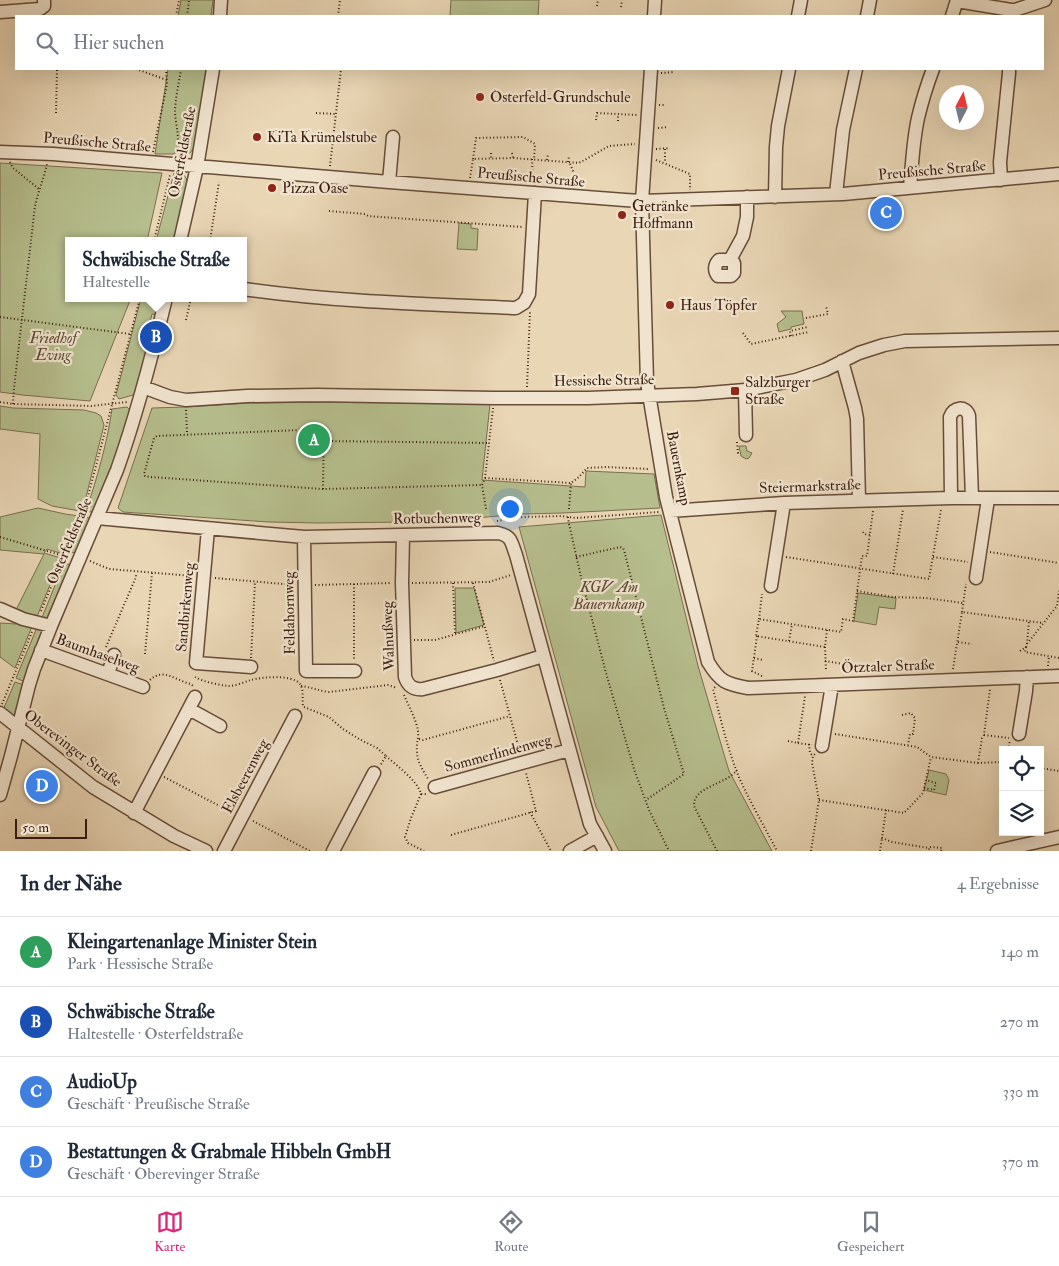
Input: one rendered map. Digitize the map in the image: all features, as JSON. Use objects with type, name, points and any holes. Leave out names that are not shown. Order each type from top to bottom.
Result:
[{"type":"street","points":[[0,12],[40,9],[44,6],[44,0]]},
{"type":"street","points":[[220,15],[221,0]]},
{"type":"street","points":[[654,15],[655,0]]},
{"type":"street","points":[[798,15],[801,0]]},
{"type":"street","points":[[867,15],[870,0]]},
{"type":"street","points":[[952,15],[957,0],[1015,13],[1045,0]]},
{"type":"street","name":"Osterfeldstraße","points":[[181,237],[197,167],[213,70]]},
{"type":"street","points":[[775,197],[778,126],[789,70]]},
{"type":"street","points":[[836,194],[842,137],[856,70]]},
{"type":"street","points":[[910,188],[918,118],[933,70]]},
{"type":"street","points":[[1001,180],[1000,162],[1008,70]]},
{"type":"street","name":"Bauernkamp","points":[[654,71],[642,201],[647,382],[666,497],[708,662],[720,679]]},
{"type":"street","points":[[389,182],[393,137]]},
{"type":"street","name":"Preußische Straße","points":[[6,152],[389,182],[534,188],[642,201],[836,194],[1059,174]]},
{"type":"street","points":[[247,289],[362,301],[516,308],[524,303],[529,294],[534,188]]},
{"type":"street","points":[[730,260],[743,236],[747,217],[747,198]]},
{"type":"street","name":"Osterfeldstraße","points":[[0,795],[29,685],[51,626],[120,461],[140,401],[165,302]]},
{"type":"street","name":"Hessische Straße","points":[[143,387],[170,397],[186,400],[247,396],[317,395],[494,398],[650,396],[745,390],[796,380],[825,370],[859,353],[905,341],[1059,338]]},
{"type":"street","points":[[842,361],[857,419],[859,501]]},
{"type":"street","points":[[745,390],[746,435]]},
{"type":"street","points":[[946,502],[950,417],[951,413],[959,408],[968,412],[969,416],[972,498]]},
{"type":"street","name":"Steiermarkstraße","points":[[670,511],[784,502],[946,502],[972,498],[1059,498]]},
{"type":"street","points":[[976,578],[988,499]]},
{"type":"street","points":[[767,590],[776,556],[784,502]]},
{"type":"street","name":"Rotbuchenweg","points":[[97,518],[304,537],[498,533],[506,535],[510,538],[521,572],[590,824],[605,851]]},
{"type":"street","name":"Sandbirkenweg","points":[[208,529],[196,663],[251,664]]},
{"type":"street","name":"Walnußweg","points":[[403,535],[402,583],[405,677],[406,683],[410,687],[416,690],[423,689],[543,656]]},
{"type":"street","name":"Feldahornweg","points":[[304,537],[306,671],[355,671]]},
{"type":"street","points":[[0,609],[23,619],[51,626]]},
{"type":"street","name":"Baumhaselweg","points":[[42,650],[143,687]]},
{"type":"street","points":[[108,674],[109,655]]},
{"type":"street","name":"Ötztaler Straße","points":[[720,679],[732,685],[748,688],[1059,676]]},
{"type":"street","points":[[1014,736],[1026,690],[1027,677]]},
{"type":"street","points":[[815,749],[824,732],[832,685]]},
{"type":"street","points":[[134,813],[195,697]]},
{"type":"street","points":[[189,709],[220,726]]},
{"type":"street","name":"Elsbeerenweg","points":[[224,851],[299,711]]},
{"type":"street","name":"Oberevinger Straße","points":[[0,713],[93,787],[174,836],[206,851]]},
{"type":"street","name":"Sommerlindenweg","points":[[432,784],[523,763],[569,750]]},
{"type":"street","points":[[333,851],[374,773]]},
{"type":"street","points":[[570,851],[597,836]]},
{"type":"street","points":[[997,851],[1059,837]]},
{"type":"path","points":[[176,15],[179,0]]},
{"type":"path","points":[[187,15],[189,0]]},
{"type":"path","points":[[338,15],[340,0]]},
{"type":"path","points":[[597,6],[598,0]]},
{"type":"path","points":[[621,7],[622,0]]},
{"type":"path","points":[[56,113],[57,70]]},
{"type":"path","points":[[139,70],[167,80]]},
{"type":"path","points":[[152,163],[167,80],[166,70]]},
{"type":"path","points":[[330,168],[341,70]]},
{"type":"path","points":[[654,71],[674,72]]},
{"type":"path","points":[[316,113],[336,114]]},
{"type":"path","points":[[596,120],[597,113],[642,116]]},
{"type":"path","points":[[618,114],[618,121]]},
{"type":"path","points":[[653,128],[668,128]]},
{"type":"path","points":[[470,178],[476,138],[523,137],[535,144],[533,159],[534,188]]},
{"type":"path","points":[[473,160],[513,158],[579,163],[609,146],[640,143]]},
{"type":"path","points":[[652,149],[670,148]]},
{"type":"path","points":[[665,149],[666,163]]},
{"type":"path","points":[[6,152],[13,168],[39,189]]},
{"type":"path","points":[[491,153],[491,159]]},
{"type":"path","points":[[512,153],[513,158]]},
{"type":"path","points":[[13,404],[35,206],[49,154]]},
{"type":"path","points":[[547,160],[548,154]]},
{"type":"path","points":[[569,156],[569,162],[580,187]]},
{"type":"path","points":[[651,158],[690,174],[690,190]]},
{"type":"path","points":[[211,237],[218,182]]},
{"type":"path","points":[[329,211],[365,214],[368,216],[533,227]]},
{"type":"path","points":[[527,397],[529,294]]},
{"type":"path","points":[[81,514],[87,500],[139,302]]},
{"type":"path","points":[[186,320],[190,302]]},
{"type":"path","points":[[806,318],[828,314],[826,306]]},
{"type":"path","points":[[0,317],[130,334]]},
{"type":"path","points":[[791,336],[790,331],[808,327]]},
{"type":"path","points":[[742,333],[751,344],[810,332]]},
{"type":"path","points":[[486,509],[482,485],[485,478],[494,398]]},
{"type":"path","points":[[186,400],[187,434]]},
{"type":"path","points":[[0,402],[91,406],[140,401]]},
{"type":"path","points":[[323,489],[324,429],[161,435],[154,438],[144,474],[145,476],[227,483],[323,489],[482,485]]},
{"type":"path","points":[[325,441],[489,443]]},
{"type":"path","points":[[569,509],[571,483],[587,468],[606,467],[662,470]]},
{"type":"path","points":[[485,478],[571,483]]},
{"type":"path","points":[[776,556],[929,579],[946,502]]},
{"type":"path","points":[[893,574],[903,505]]},
{"type":"path","points":[[758,619],[841,632],[843,619],[853,620],[862,556],[867,556],[874,506]]},
{"type":"path","points":[[493,522],[523,517],[576,518],[670,511]]},
{"type":"path","points":[[568,517],[576,557],[606,673],[634,768],[658,829],[669,851]]},
{"type":"path","points":[[863,532],[870,535]]},
{"type":"path","points":[[0,537],[64,556]]},
{"type":"path","points":[[576,557],[620,547],[624,550],[664,708],[684,774],[646,800]]},
{"type":"path","points":[[980,551],[1059,563]]},
{"type":"path","points":[[80,556],[109,569],[305,585],[488,582],[521,572]]},
{"type":"path","points":[[933,557],[970,562]]},
{"type":"path","points":[[109,655],[136,577],[136,572]]},
{"type":"path","points":[[145,654],[152,573]]},
{"type":"path","points":[[952,673],[968,576],[976,578]]},
{"type":"path","points":[[251,664],[255,581]]},
{"type":"path","points":[[450,835],[536,811],[473,582]]},
{"type":"path","points":[[454,583],[454,634]]},
{"type":"path","points":[[354,584],[355,671]]},
{"type":"path","points":[[762,681],[762,676],[752,671],[758,619],[767,590]]},
{"type":"path","points":[[857,591],[893,597],[926,598],[963,603]]},
{"type":"path","points":[[1020,650],[1056,606],[1059,591]]},
{"type":"path","points":[[962,612],[1043,623]]},
{"type":"path","points":[[1030,621],[1025,652],[1059,658]]},
{"type":"path","points":[[789,641],[792,624]]},
{"type":"path","points":[[404,640],[435,640],[485,626]]},
{"type":"path","points":[[826,671],[825,647],[827,630]]},
{"type":"path","points":[[757,636],[825,647]]},
{"type":"path","points":[[958,642],[972,644]]},
{"type":"path","points":[[1047,669],[1050,656]]},
{"type":"path","points":[[754,658],[763,660]]},
{"type":"path","points":[[825,661],[886,670],[885,676]]},
{"type":"path","points":[[848,672],[850,665]]},
{"type":"path","points":[[143,687],[154,676],[161,674],[191,684],[193,680],[199,680],[230,686],[254,679],[286,678],[302,686],[329,692],[388,685],[399,689]]},
{"type":"path","points":[[720,679],[713,689],[731,753],[741,782],[777,851]]},
{"type":"path","points":[[302,686],[299,711],[328,717],[343,729],[377,748],[414,781],[419,788]]},
{"type":"path","points":[[978,763],[991,686]]},
{"type":"path","points":[[403,694],[415,718],[418,730],[419,739],[416,748],[418,761],[432,784]]},
{"type":"path","points":[[798,743],[806,694]]},
{"type":"path","points":[[902,715],[911,713],[915,718],[913,734],[910,734],[908,745]]},
{"type":"path","points":[[419,739],[423,740],[510,716]]},
{"type":"path","points":[[824,732],[917,747],[932,757],[978,763],[999,762]]},
{"type":"path","points":[[984,735],[1014,736]]},
{"type":"path","points":[[788,741],[815,749],[812,764],[819,800],[811,851]]},
{"type":"path","points":[[374,773],[386,756]]},
{"type":"path","points":[[819,800],[904,813],[923,793],[932,757]]},
{"type":"path","points":[[1044,769],[1059,771]]},
{"type":"path","points":[[717,851],[694,806],[694,800],[698,793],[730,778],[737,770]]},
{"type":"path","points":[[169,780],[310,851]]},
{"type":"path","points":[[924,788],[934,790],[936,783],[926,780]]},
{"type":"path","points":[[421,794],[405,837],[408,843],[424,851]]},
{"type":"path","points":[[880,851],[886,810]]},
{"type":"path","points":[[530,812],[551,851]]},
{"type":"path","points":[[882,838],[892,842],[929,849],[931,846],[942,848],[941,851]]},
{"type":"green space","points":[[181,0],[213,0],[211,15],[178,15]]},
{"type":"green space","points":[[451,0],[539,0],[538,15],[450,15]]},
{"type":"green space","points":[[168,70],[207,70],[196,145],[190,153],[155,154]]},
{"type":"green space","name":"Friedhof Eving","points":[[0,163],[162,173],[148,237],[65,237],[65,302],[129,302],[90,401],[0,392]]},
{"type":"green space","points":[[174,173],[184,175],[188,181],[176,237],[157,237]]},
{"type":"green space","points":[[459,223],[471,224],[471,228],[478,229],[477,250],[457,249]]},
{"type":"green space","points":[[140,302],[160,302],[157,315],[152,314],[145,343],[149,344],[136,393],[119,399],[116,395]]},
{"type":"green space","points":[[781,311],[802,311],[804,324],[779,332],[777,324],[786,317]]},
{"type":"green space","points":[[249,403],[490,404],[482,480],[585,487],[586,471],[654,474],[660,508],[522,514],[411,522],[317,523],[269,522],[123,512],[118,508],[152,408]]},
{"type":"green space","points":[[0,406],[84,410],[101,416],[104,425],[86,497],[80,511],[52,506],[38,499],[40,434],[0,429]]},
{"type":"green space","points":[[127,407],[131,411],[123,438],[95,510],[91,512],[86,511],[101,461],[112,409]]},
{"type":"green space","points":[[739,446],[746,446],[747,451],[752,453],[749,458],[746,459],[741,456]]},
{"type":"green space","points":[[38,508],[79,516],[63,554],[47,549],[44,553],[61,558],[36,619],[15,612],[44,554],[0,550],[0,517]]},
{"type":"green space","name":"KGV Am Bauernkamp","points":[[661,515],[698,666],[729,771],[772,851],[619,851],[596,807],[519,527]]},
{"type":"green space","points":[[83,516],[91,519],[77,552],[68,553]]},
{"type":"green space","points":[[64,563],[71,565],[48,619],[41,620]]},
{"type":"green space","points":[[455,588],[474,588],[484,625],[456,633]]},
{"type":"green space","points":[[858,593],[896,598],[895,609],[879,607],[876,625],[854,621]]},
{"type":"green space","points":[[18,621],[33,624],[15,668],[0,657],[0,623],[16,624]]},
{"type":"green space","points":[[38,625],[44,629],[25,682],[16,678]]},
{"type":"green space","points":[[15,682],[24,685],[16,712],[11,716],[3,710]]},
{"type":"green space","points":[[929,770],[946,774],[949,780],[946,795],[924,790]]},
{"type":"place","name":"Osterfeld-Grundschule","points":[[480,97]]},
{"type":"place","name":"KiTa Krümelstube","points":[[257,137]]},
{"type":"place","name":"Pizza Oase","points":[[272,188]]},
{"type":"place","name":"AudioUp","points":[[886,213]]},
{"type":"place","name":"Getränke Hoffmann","points":[[622,215]]},
{"type":"place","name":"Haus Töpfer","points":[[670,305]]},
{"type":"place","name":"Schwäbische Straße","points":[[156,337]]},
{"type":"place","name":"Salzburger Straße","points":[[735,391]]},
{"type":"place","name":"Kleingartenanlage Minister Stein","points":[[314,440]]},
{"type":"place","name":"Bestattungen & Grabmale Hibbeln GmbH","points":[[42,786]]}]
